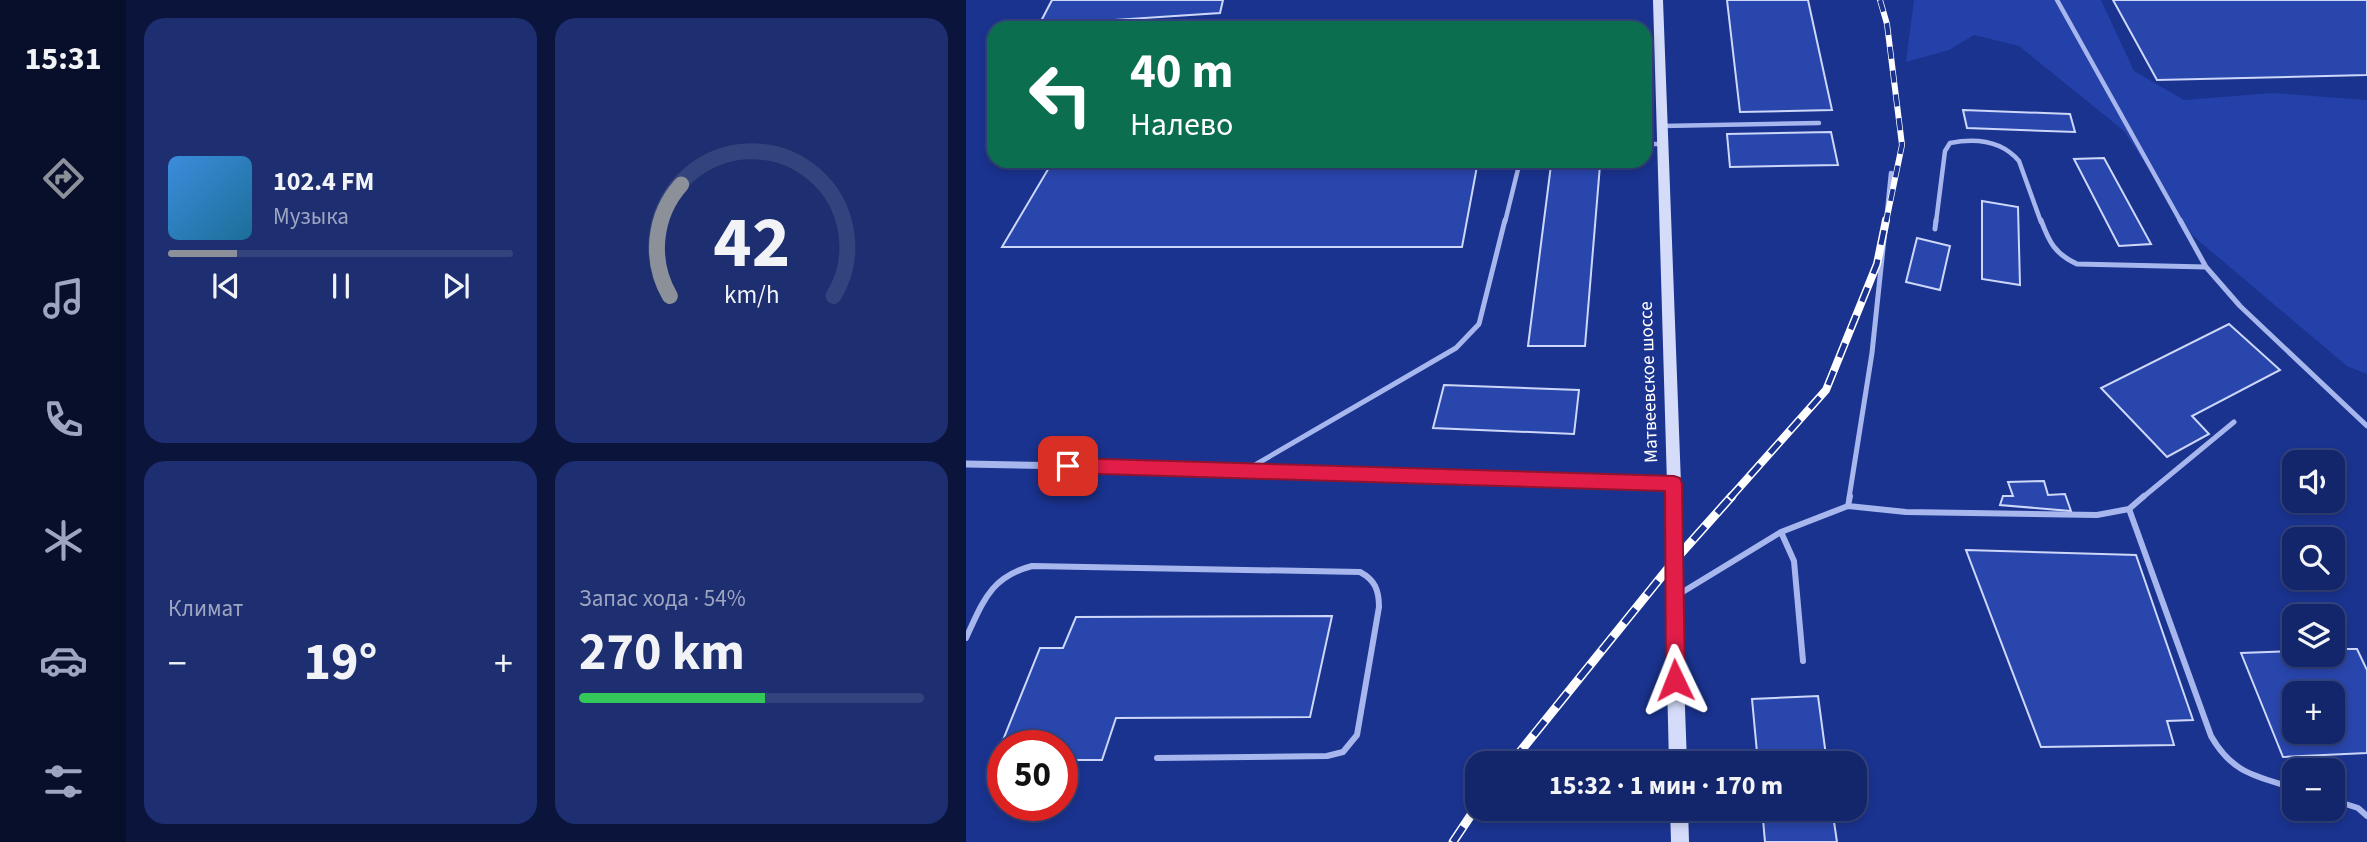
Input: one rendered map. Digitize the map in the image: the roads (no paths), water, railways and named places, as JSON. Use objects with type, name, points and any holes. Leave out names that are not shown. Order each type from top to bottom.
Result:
[{"type":"main road","name":"Матвеевское шоссе","points":[[1658,0],[1674,484],[1673,598],[1678,751]]},
{"type":"main road","points":[[1679,821],[1680,842]]},
{"type":"street","points":[[966,464],[1247,469],[1674,484]]},
{"type":"lane","points":[[2057,0],[2206,267],[2239,306],[2367,426]]},
{"type":"lane","points":[[1661,125],[1819,123]]},
{"type":"lane","points":[[1935,229],[1945,151],[1950,143],[1962,140],[2001,145],[2014,153],[2019,161],[2049,243],[2062,257],[2077,264],[2206,267]]},
{"type":"lane","points":[[1652,144],[1662,144]]},
{"type":"lane","points":[[1247,469],[1456,348],[1473,333],[1479,324],[1518,168]]},
{"type":"lane","points":[[1848,506],[1872,353],[1891,173]]},
{"type":"lane","points":[[1673,598],[1782,532],[1848,506],[1906,512],[2097,515],[2129,509],[2234,422]]},
{"type":"lane","points":[[2129,509],[2211,736],[2221,756],[2238,770],[2282,784]]},
{"type":"lane","points":[[1782,532],[1794,561],[1803,661]]},
{"type":"lane","points":[[966,638],[988,592],[998,580],[1013,569],[1032,566],[1360,572],[1371,577],[1380,591],[1379,607],[1357,736],[1343,752],[1327,756],[1157,758]]},
{"type":"lane","points":[[2345,804],[2358,808],[2367,816]]},
{"type":"railway","points":[[1880,0],[1887,24],[1902,145],[1886,222]]},
{"type":"railway","points":[[1730,498],[1826,390],[1877,264],[1886,220]]},
{"type":"railway","points":[[1521,751],[1674,561],[1732,496]]},
{"type":"railway","points":[[1453,842],[1467,821]]}]
